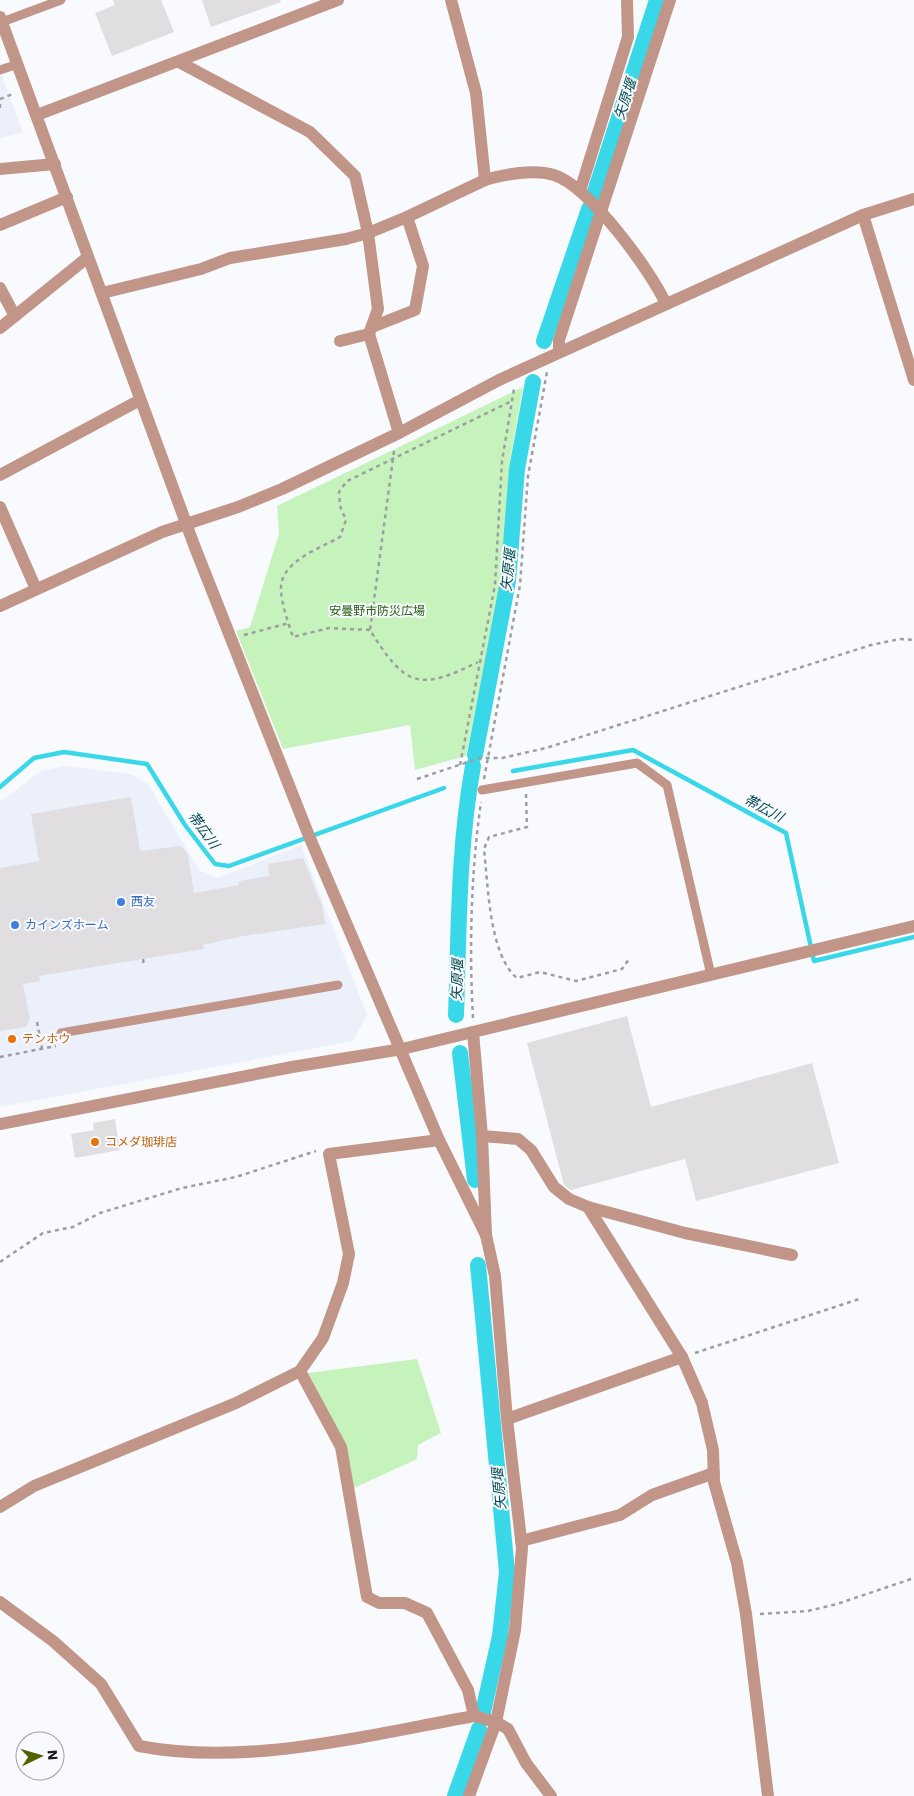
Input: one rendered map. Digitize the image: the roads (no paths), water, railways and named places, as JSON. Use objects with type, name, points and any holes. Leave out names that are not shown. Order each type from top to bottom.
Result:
[{"type":"street","points":[[37,115],[338,0]]},
{"type":"street","points":[[451,0],[476,93],[485,180]]},
{"type":"street","points":[[580,191],[628,37],[626,0]]},
{"type":"street","points":[[553,355],[670,0]]},
{"type":"street","points":[[1,20],[186,524],[309,836],[402,1049],[439,1140],[466,1199],[486,1235]]},
{"type":"street","points":[[179,62],[310,132],[354,176],[368,233],[378,309],[371,331],[399,433]]},
{"type":"street","points":[[0,169],[55,164]]},
{"type":"street","points":[[102,293],[201,269],[230,258],[346,239],[368,233],[407,217],[485,180],[497,176],[539,172],[563,178],[580,191],[630,248],[666,304]]},
{"type":"street","points":[[0,225],[67,197]]},
{"type":"street","points":[[0,606],[162,532],[282,489],[399,433],[499,380],[553,355],[863,215],[914,199]]},
{"type":"street","points":[[863,215],[914,380]]},
{"type":"street","points":[[340,341],[371,331],[415,310],[423,266],[407,217]]},
{"type":"street","points":[[0,328],[88,257]]},
{"type":"street","points":[[0,288],[15,316]]},
{"type":"street","points":[[0,475],[140,400]]},
{"type":"street","points":[[0,507],[36,589]]},
{"type":"street","points":[[0,1124],[292,1067],[402,1049],[914,926]]},
{"type":"street","points":[[469,1796],[496,1722],[515,1630],[521,1541],[507,1419],[494,1276],[486,1235],[482,1136],[473,1032]]},
{"type":"street","points":[[482,1136],[518,1139],[531,1150],[554,1186],[569,1199],[588,1207],[684,1233],[792,1255]]},
{"type":"street","points":[[0,1507],[34,1486],[236,1403],[300,1371],[323,1338],[343,1283],[349,1254],[329,1154],[439,1140]]},
{"type":"street","points":[[588,1207],[682,1357],[702,1403],[713,1450],[714,1482],[737,1563],[746,1614],[768,1796]]},
{"type":"street","points":[[507,1419],[682,1357]]},
{"type":"street","points":[[300,1371],[341,1447],[367,1597],[379,1603],[405,1603],[427,1613],[468,1690],[474,1716]]},
{"type":"street","points":[[521,1541],[620,1515],[652,1494],[714,1473]]},
{"type":"street","points":[[0,1602],[53,1641],[101,1684],[139,1746],[171,1752],[233,1752],[318,1744],[474,1716],[496,1722],[508,1729],[526,1763],[551,1796]]},
{"type":"lane","points":[[1,20],[61,0]]},
{"type":"lane","points":[[0,70],[18,64]]},
{"type":"lane","points":[[482,790],[526,784],[637,763],[667,785],[711,975]]},
{"type":"lane","points":[[61,1033],[338,985]]},
{"type":"waterway","name":"矢原堰","points":[[593,198],[657,0]]},
{"type":"waterway","name":"矢原堰","points":[[544,341],[589,209]]},
{"type":"waterway","name":"矢原堰","points":[[475,755],[508,581],[517,469],[533,382]]},
{"type":"waterway","name":"帯広川","points":[[513,771],[633,750],[786,833],[814,961],[914,937]]},
{"type":"waterway","name":"帯広川","points":[[0,787],[34,758],[64,752],[147,764],[185,825],[215,864],[229,866],[444,788]]},
{"type":"waterway","name":"矢原堰","points":[[456,1015],[464,828],[473,766]]},
{"type":"waterway","name":"矢原堰","points":[[460,1053],[475,1180]]},
{"type":"waterway","name":"矢原堰","points":[[478,1265],[507,1572],[500,1636],[483,1712]]},
{"type":"waterway","name":"矢原堰","points":[[455,1796],[479,1729]]},
{"type":"place","name":"西友","points":[[121,902]]},
{"type":"place","name":"カインズホーム","points":[[15,925]]},
{"type":"place","name":"テンホウ","points":[[12,1039]]},
{"type":"place","name":"コメダ珈琲店","points":[[95,1142]]},
{"type":"park label","name":"安曇野市防災広場","points":[[377,611]]}]
